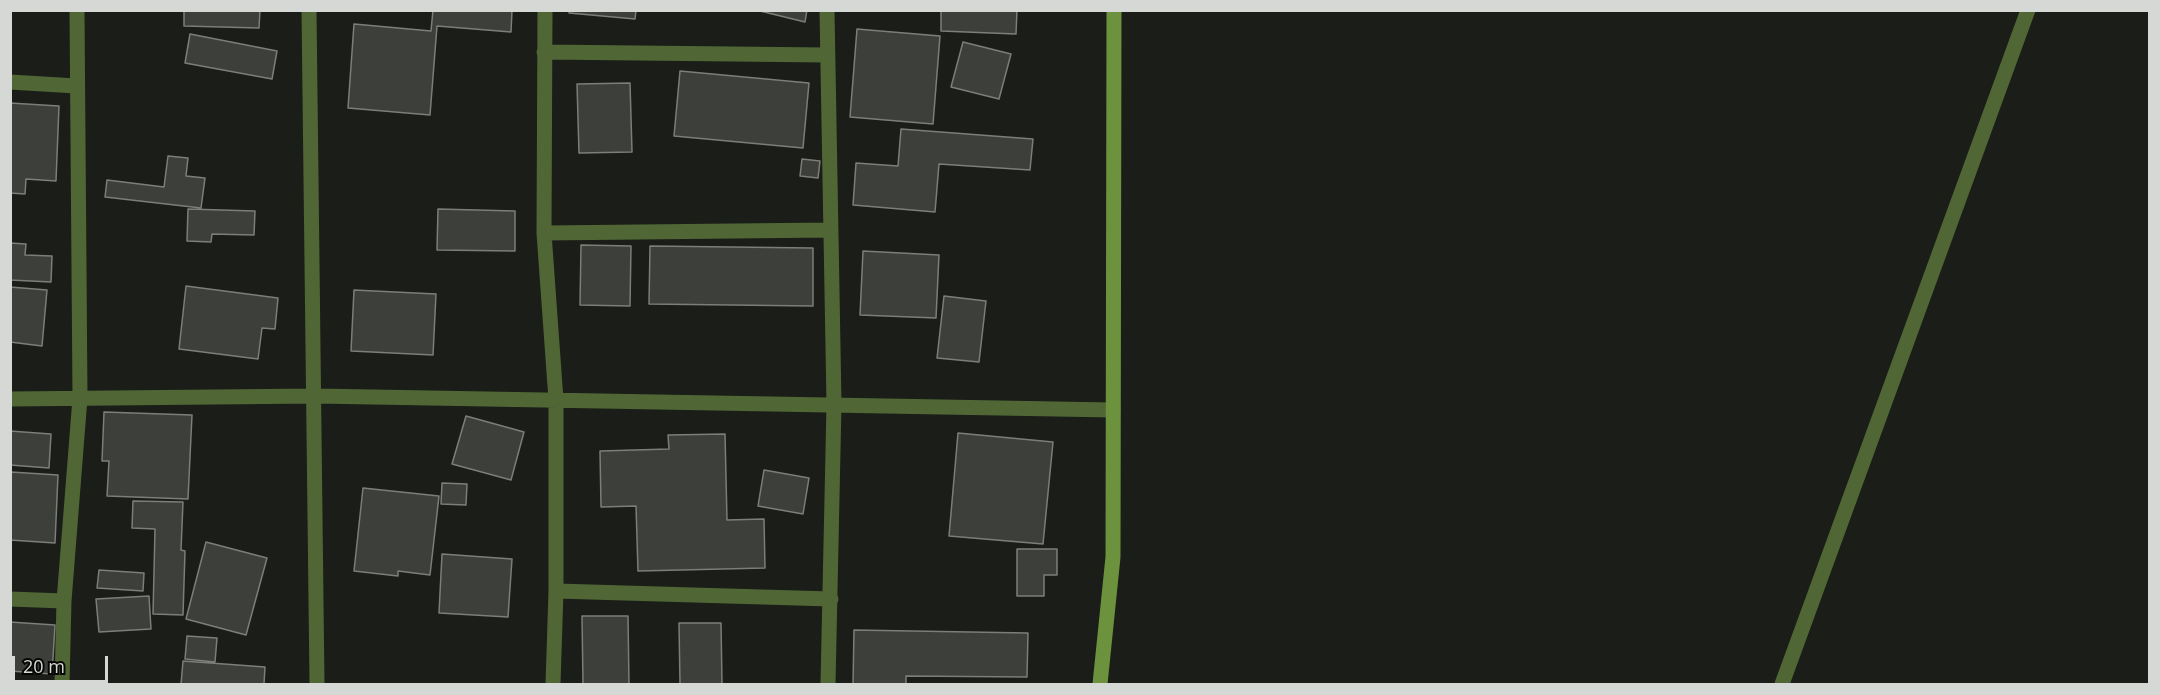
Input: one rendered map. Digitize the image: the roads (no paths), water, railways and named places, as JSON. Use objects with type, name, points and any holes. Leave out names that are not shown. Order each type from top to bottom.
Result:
[{"type":"street","points":[[62,684],[64,601],[80,398],[77,10]]},
{"type":"street","points":[[309,10],[316,396],[317,684]]},
{"type":"street","points":[[545,10],[544,233],[556,400],[556,591],[553,684]]},
{"type":"street","points":[[827,10],[834,404],[828,684]]},
{"type":"street","points":[[1100,684],[1113,557],[1114,10]]},
{"type":"street","points":[[1782,684],[2028,10]]},
{"type":"street","points":[[544,52],[826,55]]},
{"type":"street","points":[[10,82],[76,86]]},
{"type":"street","points":[[544,233],[830,230]]},
{"type":"street","points":[[10,399],[316,396],[1113,410]]},
{"type":"street","points":[[556,591],[831,599]]},
{"type":"street","points":[[10,599],[64,601]]}]
